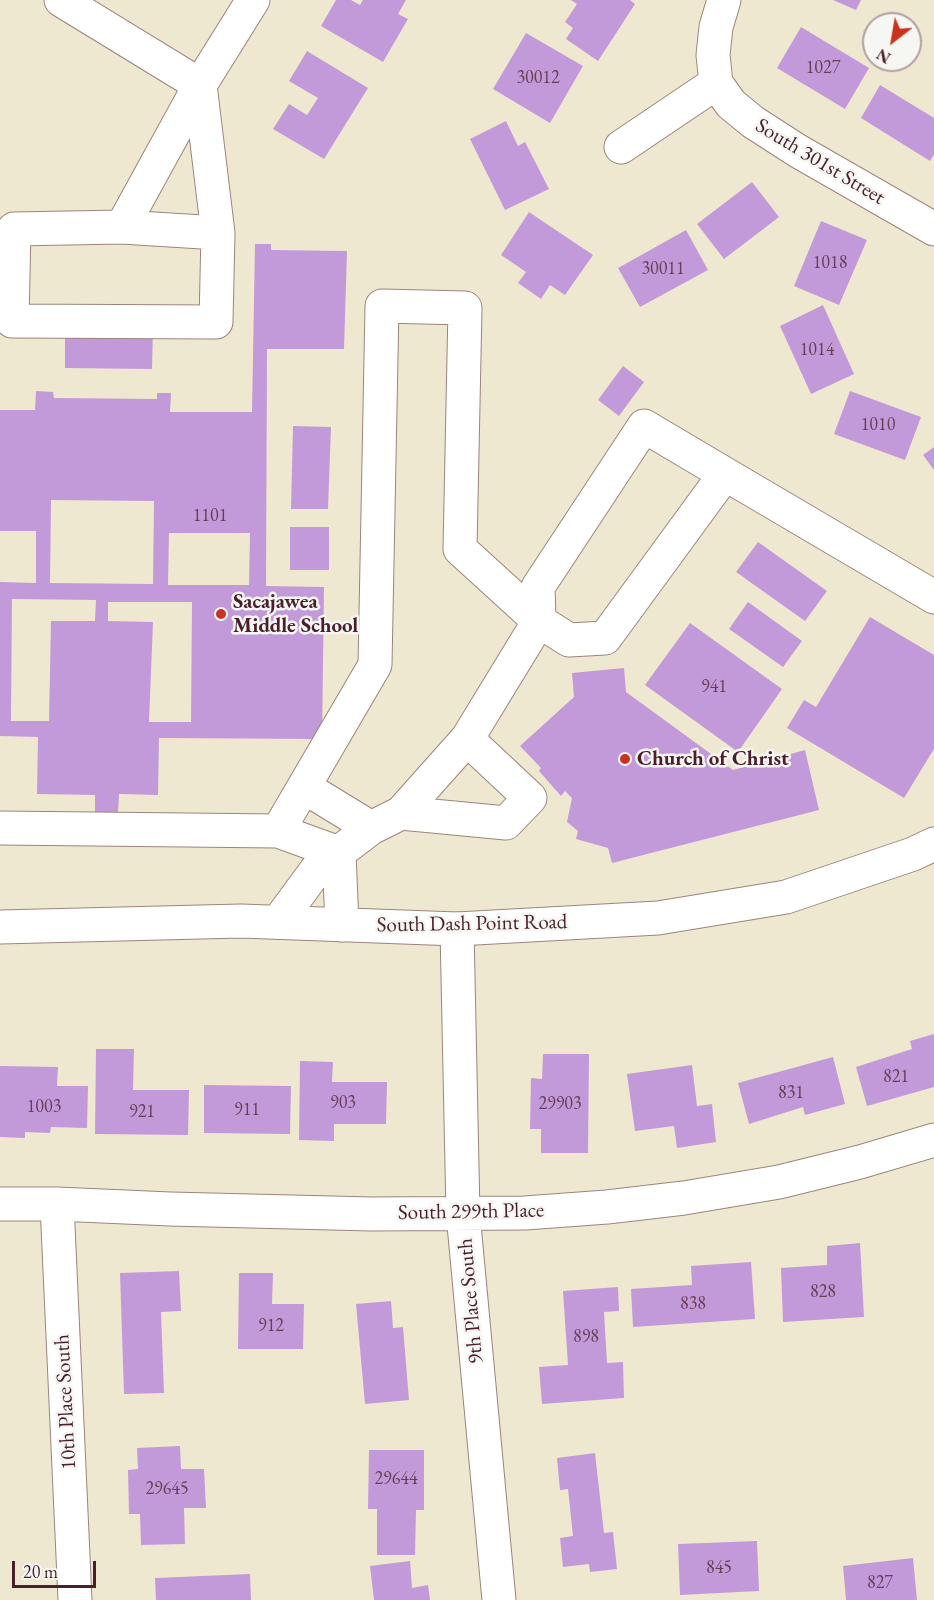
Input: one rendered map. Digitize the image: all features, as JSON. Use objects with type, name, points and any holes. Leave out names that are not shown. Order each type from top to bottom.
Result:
[{"type":"street","points":[[61,0],[201,85]]},
{"type":"street","points":[[122,227],[201,85],[253,0]]},
{"type":"street","points":[[621,147],[716,83],[713,55],[716,27],[724,0]]},
{"type":"street","name":"South 301st Street","points":[[716,83],[731,104],[753,122],[798,151],[934,229]]},
{"type":"street","points":[[201,85],[218,233],[216,322],[12,321],[14,229],[122,227],[218,233]]},
{"type":"street","points":[[278,831],[375,665],[382,306],[465,308],[460,549],[539,621],[569,640],[605,638],[725,474]]},
{"type":"street","points":[[278,922],[317,869],[371,828],[401,813],[467,739],[539,621],[538,587],[644,426],[934,597]]},
{"type":"street","points":[[401,813],[506,823],[530,798],[467,739]]},
{"type":"street","points":[[304,787],[371,828]]},
{"type":"street","points":[[0,828],[278,831],[339,853]]},
{"type":"street","name":"South Dash Point Road","points":[[0,927],[241,921],[457,929],[658,918],[786,897],[913,855],[934,844]]},
{"type":"street","points":[[339,853],[342,925]]},
{"type":"street","name":"9th Place South","points":[[457,929],[463,1214],[499,1600]]},
{"type":"street","name":"South 299th Place","points":[[0,1204],[372,1214],[549,1211],[684,1198],[779,1182],[860,1162],[934,1140]]},
{"type":"street","name":"10th Place South","points":[[57,1204],[75,1600]]},
{"type":"building","points":[[336,0],[351,0],[360,5],[363,0],[406,0],[398,14],[408,19],[383,62],[321,26]]},
{"type":"building","points":[[571,0],[630,0],[635,4],[598,61],[566,39],[573,28],[565,22],[577,4]]},
{"type":"building","points":[[833,0],[861,0],[856,10]]},
{"type":"building","points":[[801,27],[862,64],[862,72],[867,72],[845,109],[777,68]]},
{"type":"building","points":[[526,33],[583,66],[550,123],[493,89]]},
{"type":"building","points":[[307,51],[368,88],[324,159],[273,129],[289,104],[307,115],[318,98],[289,81]]},
{"type":"building","points":[[880,85],[934,118],[934,154],[930,161],[861,118]]},
{"type":"building","points":[[506,121],[518,146],[525,142],[549,189],[505,210],[470,139]]},
{"type":"building","points":[[752,182],[779,217],[724,259],[697,224]]},
{"type":"building","points":[[529,212],[593,255],[565,295],[550,285],[541,299],[518,283],[526,272],[501,255]]},
{"type":"building","points":[[821,221],[867,240],[839,305],[794,286]]},
{"type":"building","points":[[686,230],[708,270],[640,307],[618,268]]},
{"type":"building","points":[[255,244],[271,244],[271,250],[347,251],[344,349],[267,349],[266,586],[324,587],[322,739],[159,738],[158,795],[119,794],[118,813],[95,812],[95,795],[37,794],[38,737],[0,736],[0,582],[36,583],[36,531],[0,531],[0,410],[35,410],[36,391],[53,392],[54,398],[157,399],[157,393],[171,393],[170,412],[252,412]],"holes":[[[51,500],[154,501],[153,584],[50,583]],[[169,533],[250,533],[249,585],[168,585]],[[12,599],[96,600],[95,621],[51,621],[49,721],[11,721]],[[108,602],[192,602],[191,722],[149,722],[153,622],[108,621]]]},
{"type":"building","points":[[823,305],[854,374],[811,394],[780,326]]},
{"type":"building","points":[[153,327],[152,369],[65,368],[65,334]]},
{"type":"building","points":[[623,366],[644,382],[619,416],[598,400]]},
{"type":"building","points":[[850,391],[921,417],[905,460],[834,434]]},
{"type":"building","points":[[293,426],[331,427],[328,509],[291,509]]},
{"type":"building","points":[[934,447],[934,470],[923,455]]},
{"type":"building","points":[[290,527],[329,527],[329,570],[290,570]]},
{"type":"building","points":[[758,542],[827,591],[805,621],[736,572]]},
{"type":"building","points":[[748,602],[802,641],[783,667],[729,629]]},
{"type":"building","points":[[870,617],[934,655],[934,749],[904,798],[787,728],[804,700],[816,707]]},
{"type":"building","points":[[690,623],[782,689],[738,752],[645,685]]},
{"type":"building","name":"Church of Christ","points":[[624,668],[626,692],[733,770],[805,750],[819,810],[612,863],[608,848],[576,839],[578,831],[567,822],[572,798],[565,791],[561,796],[539,771],[541,768],[520,746],[574,697],[572,673]]},
{"type":"building","points":[[934,1034],[934,1087],[867,1106],[856,1067],[912,1049],[910,1041]]},
{"type":"building","points":[[96,1049],[134,1049],[133,1090],[189,1090],[188,1135],[95,1134]]},
{"type":"building","points":[[543,1054],[589,1054],[588,1153],[541,1153],[541,1129],[530,1129],[531,1078],[542,1079]]},
{"type":"building","points":[[833,1057],[845,1104],[805,1115],[803,1107],[749,1124],[738,1083]]},
{"type":"building","points":[[300,1061],[333,1062],[332,1082],[387,1082],[386,1124],[334,1124],[334,1141],[299,1140]]},
{"type":"building","points":[[692,1065],[697,1106],[712,1104],[716,1142],[677,1148],[674,1126],[635,1131],[627,1074]]},
{"type":"building","points":[[0,1066],[58,1067],[57,1086],[88,1086],[87,1128],[51,1127],[50,1133],[25,1132],[25,1138],[0,1137]]},
{"type":"building","points":[[204,1085],[291,1086],[290,1134],[204,1133]]},
{"type":"building","points":[[860,1243],[864,1317],[783,1322],[781,1268],[827,1265],[827,1246]]},
{"type":"building","points":[[751,1262],[755,1319],[633,1327],[631,1289],[692,1285],[691,1266]]},
{"type":"building","points":[[179,1271],[181,1311],[161,1312],[164,1393],[124,1394],[120,1273]]},
{"type":"building","points":[[239,1273],[273,1273],[272,1304],[304,1304],[303,1349],[238,1349]]},
{"type":"building","points":[[618,1287],[619,1311],[604,1312],[607,1363],[623,1362],[624,1398],[542,1404],[539,1367],[568,1365],[563,1291]]},
{"type":"building","points":[[391,1301],[393,1328],[403,1327],[409,1400],[365,1404],[356,1304]]},
{"type":"building","points":[[180,1446],[181,1469],[204,1469],[206,1508],[184,1508],[185,1544],[141,1545],[140,1514],[129,1514],[128,1470],[138,1469],[137,1448]]},
{"type":"building","points":[[369,1450],[424,1450],[424,1510],[416,1510],[415,1555],[377,1555],[377,1509],[368,1509]]},
{"type":"building","points":[[595,1453],[604,1533],[613,1532],[617,1569],[590,1572],[589,1564],[563,1567],[560,1538],[573,1536],[568,1489],[560,1490],[557,1458]]},
{"type":"building","points":[[757,1541],[759,1591],[680,1595],[678,1544]]},
{"type":"building","points":[[913,1558],[917,1600],[846,1600],[843,1566]]},
{"type":"building","points":[[410,1561],[412,1588],[428,1585],[430,1600],[374,1600],[370,1566]]},
{"type":"building","points":[[250,1574],[251,1600],[156,1600],[155,1578]]},
{"type":"place","name":"Sacajawea Middle School","points":[[221,614]]},
{"type":"place","name":"Church of Christ","points":[[625,759]]}]
